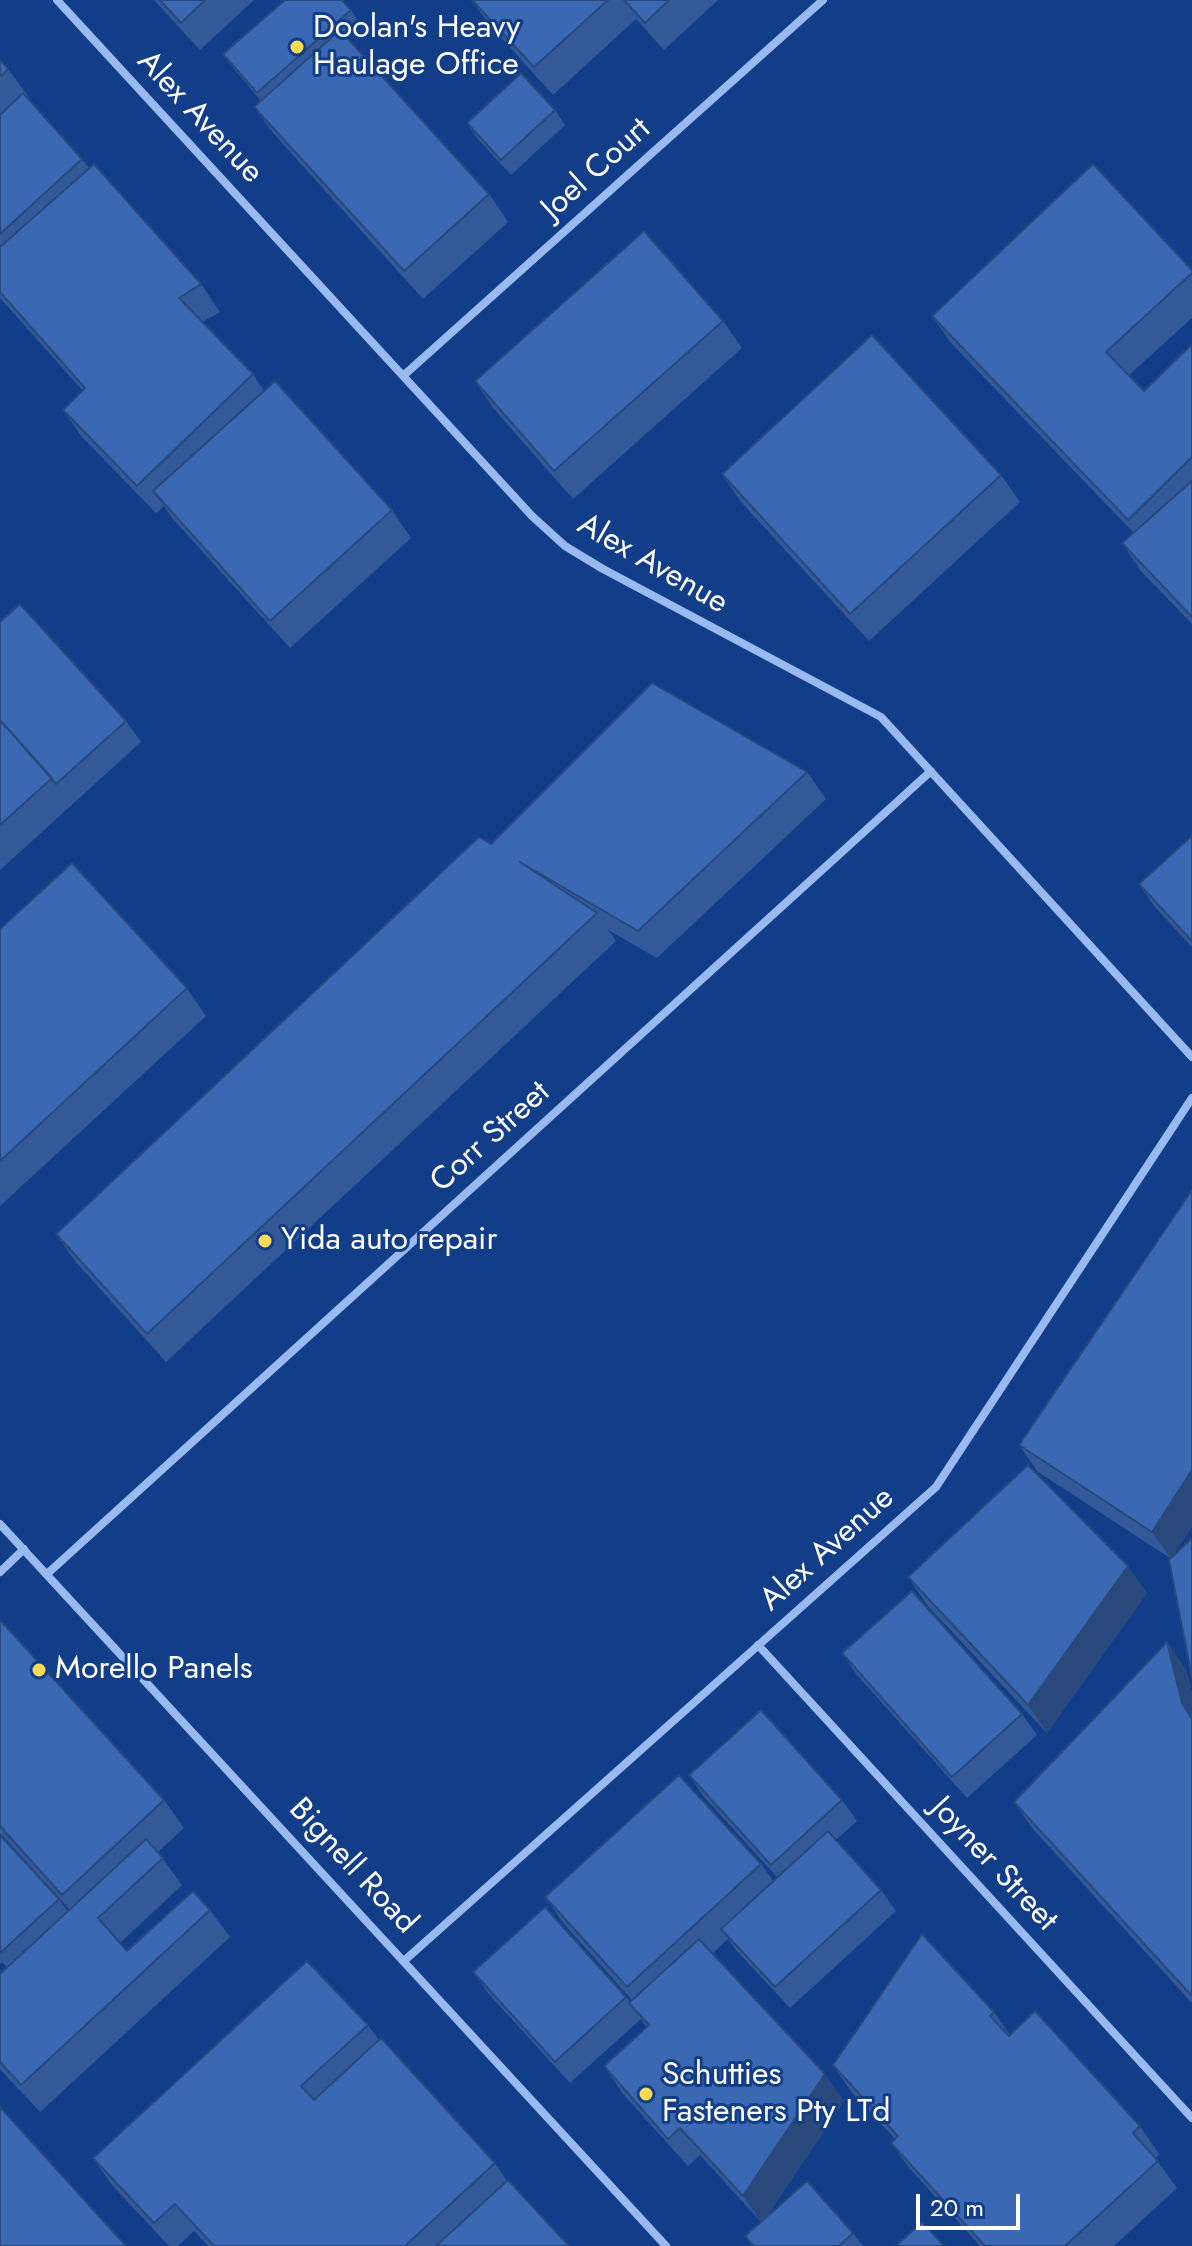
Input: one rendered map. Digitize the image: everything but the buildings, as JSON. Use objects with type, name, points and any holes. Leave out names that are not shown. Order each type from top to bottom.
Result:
[{"type":"street","name":"Alex Avenue","points":[[57,0],[532,516],[565,546],[881,717],[1192,1057]]},
{"type":"street","name":"Joel Court","points":[[403,376],[823,0]]},
{"type":"street","name":"Corr Street","points":[[47,1574],[931,771]]},
{"type":"street","name":"Alex Avenue","points":[[405,1960],[936,1487],[1192,1098]]},
{"type":"street","name":"Bignell Road","points":[[0,1524],[666,2246]]},
{"type":"street","points":[[0,1572],[24,1549]]},
{"type":"street","name":"Joyner Street","points":[[758,1645],[1192,2118]]},
{"type":"place","name":"Doolan's Heavy Haulage Office","points":[[297,47]]},
{"type":"place","name":"Yida auto repair","points":[[265,1241]]},
{"type":"place","name":"Morello Panels","points":[[39,1670]]},
{"type":"place","name":"Schutties Fasteners Pty LTd","points":[[646,2094]]}]
